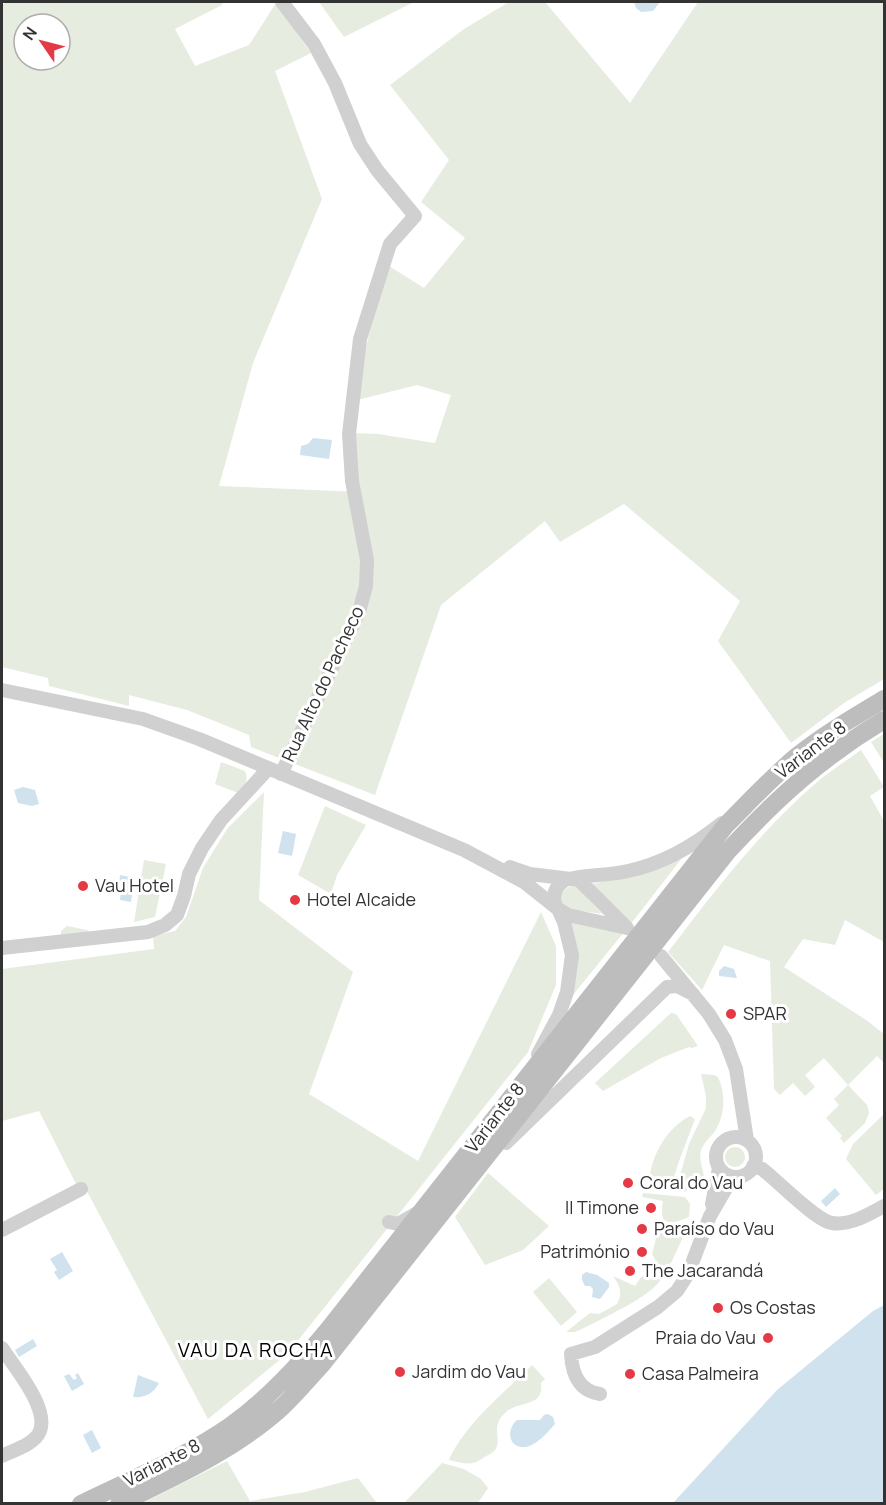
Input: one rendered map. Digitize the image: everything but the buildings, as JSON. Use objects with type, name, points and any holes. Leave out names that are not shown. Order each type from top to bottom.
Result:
[{"type":"main road","name":"Variante 8","points":[[81,1503],[199,1445],[229,1427],[300,1364],[726,825],[796,757],[885,699]]},
{"type":"main road","name":"Variante 8","points":[[119,1503],[211,1458],[237,1442],[282,1406],[323,1363],[728,851],[763,813],[801,778],[847,742],[885,720]]},
{"type":"street","name":"Rua Alto do Pacheco","points":[[274,771],[358,612],[366,586],[367,560],[352,481],[349,434],[354,384],[360,339],[390,244],[415,216],[377,170],[360,144],[334,83],[314,44],[282,2]]},
{"type":"street","points":[[2,690],[143,719],[199,739],[479,857],[530,874],[572,879],[584,883],[627,928],[568,915],[524,882],[479,857]]},
{"type":"street","points":[[2,948],[147,932],[165,925],[177,915],[189,874],[202,848],[221,820],[274,771]]},
{"type":"street","points":[[494,1120],[535,1060],[567,992],[572,955],[564,922],[557,908],[554,895],[556,888],[561,882],[630,871],[669,856],[720,825],[759,791]]},
{"type":"street","points":[[600,1394],[584,1389],[572,1368],[571,1354],[595,1347],[667,1301],[677,1291],[688,1274],[710,1216],[728,1185],[753,1166],[756,1155],[747,1140],[736,1069],[725,1040],[693,994],[661,956],[668,974],[666,984],[659,994]]},
{"type":"street","points":[[471,1177],[667,987],[677,986],[693,994]]},
{"type":"street","points":[[710,1216],[719,1168],[717,1149],[733,1126],[741,1104]]},
{"type":"street","points":[[722,1142],[732,1137],[747,1140]]},
{"type":"street","points":[[753,1166],[762,1169],[817,1216],[829,1223],[840,1223],[866,1216],[885,1206]]},
{"type":"street","points":[[719,1168],[728,1176],[741,1176]]},
{"type":"street","points":[[2,1230],[81,1189]]},
{"type":"street","points":[[2,1348],[38,1404],[42,1416],[40,1432],[28,1444],[2,1456]]},
{"type":"shaded area","points":[[6,2],[223,2],[222,5],[175,29],[195,66],[249,45],[276,3],[311,53],[275,71],[322,199],[253,363],[219,486],[360,492],[352,433],[378,434],[435,443],[451,395],[417,385],[357,400],[370,332],[389,266],[424,288],[465,238],[421,202],[449,160],[390,85],[464,29],[509,2],[545,2],[630,103],[698,2],[884,2],[884,679],[844,703],[791,743],[718,641],[740,601],[624,504],[560,542],[545,521],[441,605],[375,795],[251,747],[249,735],[187,710],[129,695],[129,706],[49,686],[48,678],[2,667],[2,5]]},
{"type":"shaded area","points":[[319,2],[414,2],[344,37]]},
{"type":"shaded area","points":[[884,734],[884,763],[871,742]]},
{"type":"shaded area","points":[[861,750],[884,787],[870,796],[884,821],[884,942],[845,920],[835,945],[803,939],[784,967],[884,1034],[884,1063],[877,1056],[848,1085],[824,1058],[805,1075],[815,1087],[805,1096],[793,1083],[780,1095],[774,1089],[770,961],[724,945],[702,990],[668,952],[738,863],[775,822],[816,783]]},
{"type":"shaded area","points":[[221,762],[245,771],[246,783],[238,793],[215,784]]},
{"type":"shaded area","points":[[264,792],[259,900],[353,972],[309,1094],[418,1161],[541,912],[556,946],[556,985],[528,1052],[288,1353],[208,1419],[82,1182],[76,1184],[39,1111],[2,1121],[2,969],[154,949],[153,936],[175,931],[186,917],[203,868],[227,829]]},
{"type":"shaded area","points":[[325,806],[366,825],[337,875],[331,894],[298,875]]},
{"type":"shaded area","points":[[682,858],[630,925],[593,884],[641,872]]},
{"type":"shaded area","points":[[144,860],[166,864],[155,917],[134,922]]},
{"type":"shaded area","points":[[572,886],[577,887],[602,914],[568,909],[562,905],[563,893]]},
{"type":"shaded area","points":[[568,920],[624,932],[573,995]]},
{"type":"shaded area","points":[[67,926],[89,932],[61,936],[61,931]]},
{"type":"shaded area","points":[[671,1013],[676,1014],[698,1046],[689,1047],[661,1058],[603,1091],[595,1083]]},
{"type":"shaded area","points":[[701,1074],[718,1077],[723,1097],[722,1111],[715,1131],[701,1150],[700,1159],[704,1182],[694,1184],[685,1192],[678,1191],[677,1186],[689,1144],[706,1108]]},
{"type":"shaded area","points":[[848,1085],[867,1105],[869,1113],[865,1123],[844,1143],[840,1138],[842,1136],[826,1118],[839,1105],[834,1099]]},
{"type":"shaded area","points":[[884,1114],[884,1189],[876,1195],[846,1159],[853,1144]]},
{"type":"shaded area","points":[[690,1116],[695,1119],[671,1187],[669,1190],[650,1188],[652,1167],[660,1146],[681,1121]]},
{"type":"shaded area","points":[[735,1147],[742,1150],[745,1157],[742,1164],[735,1167],[728,1164],[725,1157],[728,1150]]},
{"type":"shaded area","points":[[488,1173],[549,1226],[523,1250],[485,1265],[455,1217]]},
{"type":"shaded area","points":[[643,1193],[685,1197],[690,1204],[689,1217],[676,1222],[667,1222],[662,1216],[663,1201],[642,1197]]},
{"type":"shaded area","points":[[661,1228],[675,1228],[684,1235],[671,1263],[662,1266],[657,1263],[652,1254],[658,1231]]},
{"type":"shaded area","points":[[659,1272],[662,1276],[658,1283],[640,1298],[584,1328],[575,1332],[566,1332],[590,1313],[599,1314],[617,1304],[620,1290],[613,1276],[635,1286],[641,1277]]},
{"type":"shaded area","points":[[549,1278],[577,1312],[561,1326],[533,1292]]},
{"type":"shaded area","points":[[532,1365],[545,1379],[541,1383],[539,1396],[535,1400],[511,1408],[501,1417],[497,1427],[498,1441],[495,1450],[475,1463],[467,1464],[449,1460],[475,1422]]},
{"type":"shaded area","points":[[227,1461],[250,1501],[305,1492],[358,1478],[377,1503],[143,1503]]},
{"type":"shaded area","points":[[442,1463],[464,1469],[481,1479],[488,1488],[478,1503],[404,1503]]},
{"type":"water","points":[[634,2],[660,2],[653,11],[641,12],[636,8]]},
{"type":"water","points":[[313,438],[332,440],[329,459],[300,455],[301,446],[308,444]]},
{"type":"water","points":[[23,787],[35,790],[39,804],[32,806],[18,803],[14,790]]},
{"type":"water","points":[[283,831],[296,834],[292,856],[278,853]]},
{"type":"water","points":[[120,875],[130,877],[129,881],[134,882],[131,902],[120,900],[122,885],[119,885]]},
{"type":"water","points":[[724,966],[734,969],[737,978],[719,976],[719,971]]},
{"type":"water","points":[[835,1188],[840,1194],[826,1207],[821,1201]]},
{"type":"water","points":[[62,1252],[73,1271],[59,1280],[54,1272],[57,1270],[50,1259]]},
{"type":"water","points":[[586,1272],[597,1275],[609,1283],[609,1287],[600,1299],[592,1297],[593,1289],[585,1286],[582,1275]]},
{"type":"water","points":[[884,1305],[884,1503],[673,1503],[777,1390],[873,1311]]},
{"type":"water","points":[[33,1339],[37,1346],[19,1357],[15,1350]]},
{"type":"water","points":[[78,1373],[84,1384],[72,1391],[64,1376],[69,1374],[74,1380]]},
{"type":"water","points":[[138,1375],[159,1383],[148,1394],[133,1397]]},
{"type":"water","points":[[548,1414],[553,1417],[555,1424],[545,1435],[525,1447],[519,1447],[512,1442],[511,1428],[517,1420],[540,1420]]},
{"type":"water","points":[[92,1430],[101,1448],[92,1453],[83,1435]]},
{"type":"place","name":"Vau Hotel","points":[[83,886]]},
{"type":"place","name":"Hotel Alcaide","points":[[295,900]]},
{"type":"place","name":"SPAR","points":[[731,1014]]},
{"type":"place","name":"Coral do Vau","points":[[628,1183]]},
{"type":"place","name":"Il Timone","points":[[651,1208]]},
{"type":"place","name":"Paraíso do Vau","points":[[642,1229]]},
{"type":"place","name":"Património","points":[[642,1252]]},
{"type":"place","name":"The Jacarandá","points":[[630,1271]]},
{"type":"place","name":"Os Costas","points":[[718,1308]]},
{"type":"place","name":"Praia do Vau","points":[[768,1338]]},
{"type":"place","name":"Jardim do Vau","points":[[400,1372]]},
{"type":"place","name":"Casa Palmeira","points":[[630,1374]]},
{"type":"district","name":"VAU DA ROCHA","points":[[256,1350]]}]
